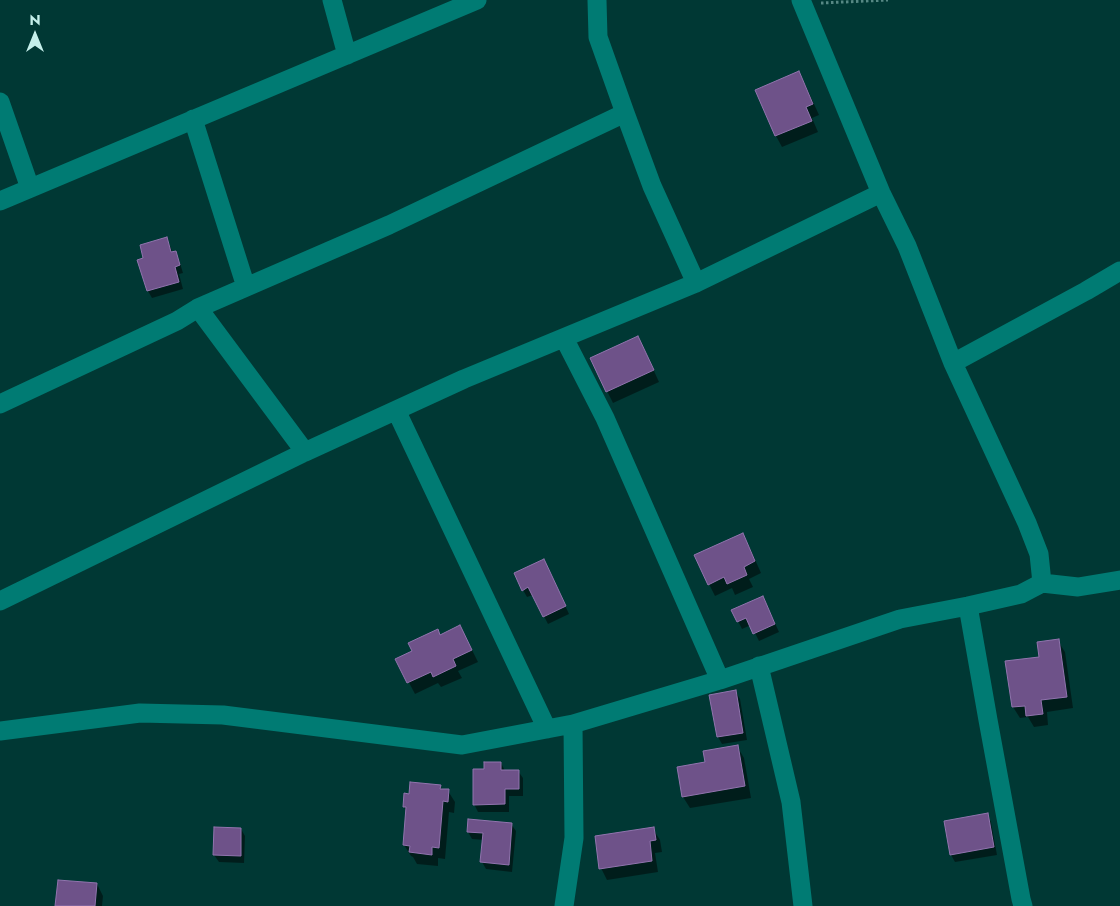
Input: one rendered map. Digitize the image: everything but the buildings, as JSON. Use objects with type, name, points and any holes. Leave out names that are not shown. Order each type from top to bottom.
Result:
[{"type":"street","points":[[332,0],[347,54]]},
{"type":"street","points":[[0,201],[477,0]]},
{"type":"street","points":[[597,0],[598,37],[652,186],[696,283]]},
{"type":"street","points":[[802,2],[882,193],[907,246],[953,363],[1027,523],[1039,554],[1042,583]]},
{"type":"street","points":[[0,102],[30,188]]},
{"type":"street","points":[[0,404],[177,321],[198,308],[390,225],[625,113]]},
{"type":"street","points":[[193,119],[246,287]]},
{"type":"street","points":[[0,601],[305,452],[464,379],[696,283],[882,193]]},
{"type":"street","points":[[953,363],[1120,271]]},
{"type":"street","points":[[198,308],[305,452]]},
{"type":"street","points":[[564,338],[605,418],[720,680]]},
{"type":"street","points":[[396,410],[547,729]]},
{"type":"street","points":[[0,731],[140,714],[223,715],[462,744],[573,724],[720,680],[900,619],[1021,594],[1042,583],[1078,587],[1120,580]]},
{"type":"street","points":[[968,606],[1021,899],[1024,906]]},
{"type":"street","points":[[759,666],[790,802],[803,906]]},
{"type":"street","points":[[564,906],[574,838],[573,724]]},
{"type":"path","points":[[802,2],[888,0]]}]
